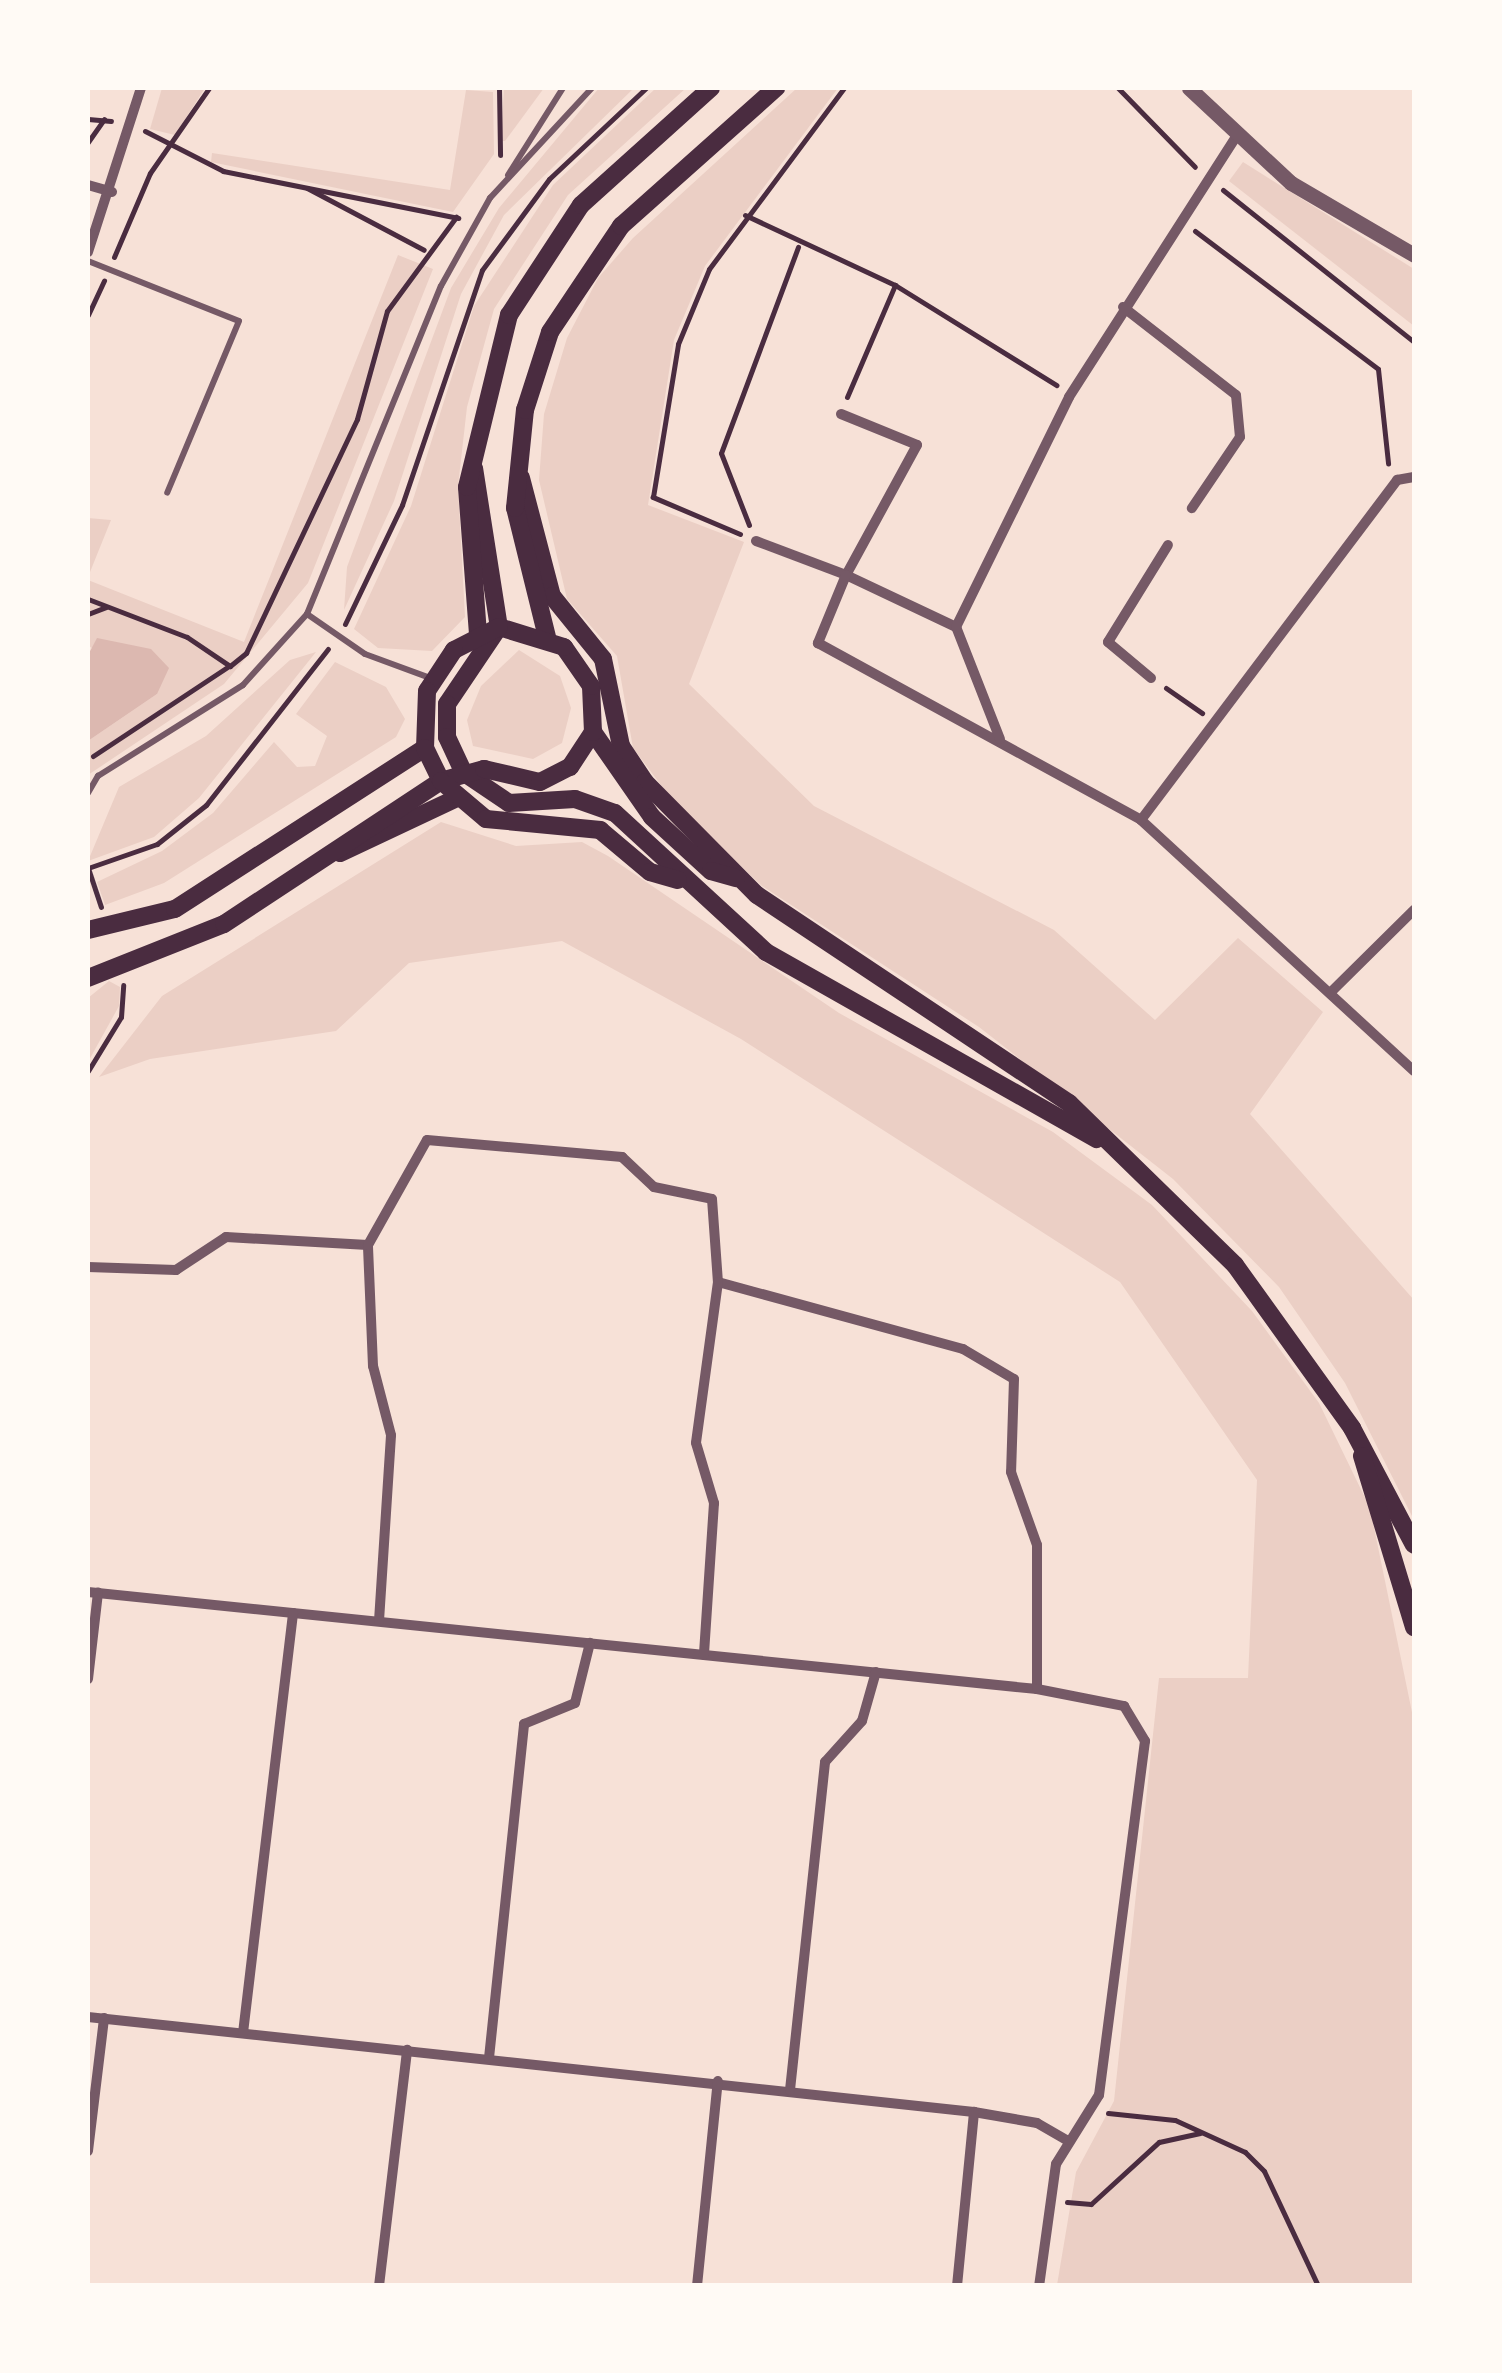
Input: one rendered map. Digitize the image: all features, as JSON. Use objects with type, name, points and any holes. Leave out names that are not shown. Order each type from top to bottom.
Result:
[{"type":"main road","points":[[478,634],[467,486],[474,468],[492,361],[548,247],[581,205],[710,88]]},
{"type":"main road","points":[[736,878],[712,871],[652,818],[593,732],[592,686],[547,637],[515,508],[535,372],[585,270],[621,226],[776,88]]},
{"type":"main road","points":[[474,468],[499,627],[447,704],[447,736],[464,772],[509,803],[574,799],[615,813],[678,880],[846,1003],[1107,1143]]},
{"type":"main road","points":[[521,478],[552,596],[610,676],[621,746],[736,878],[974,1034],[1107,1143],[1235,1266],[1352,1428],[1414,1546]]},
{"type":"main road","points":[[547,637],[499,627],[478,634],[433,678],[425,748],[441,781],[458,798],[506,825],[573,825],[612,836],[650,872],[678,880]]},
{"type":"main road","points":[[88,978],[184,945],[335,854],[441,781],[464,772],[540,782],[570,767],[593,732]]},
{"type":"main road","points":[[88,934],[174,909],[425,748]]},
{"type":"main road","points":[[335,854],[458,798]]},
{"type":"main road","points":[[1352,1428],[1414,1627]]},
{"type":"street","points":[[88,252],[134,128],[141,88]]},
{"type":"street","points":[[1189,88],[1234,138],[1414,256]]},
{"type":"street","points":[[956,627],[1069,397],[1206,176],[1234,138]]},
{"type":"street","points":[[88,185],[112,192]]},
{"type":"street","points":[[1123,307],[1236,395],[1240,438],[1192,508]]},
{"type":"street","points":[[841,414],[917,445],[846,575],[818,643],[1141,820],[1414,1071]]},
{"type":"street","points":[[1141,820],[1397,480],[1414,477]]},
{"type":"street","points":[[756,541],[846,575],[956,627],[1000,741]]},
{"type":"street","points":[[1151,678],[1108,642],[1168,545]]},
{"type":"street","points":[[1331,992],[1414,910]]},
{"type":"street","points":[[380,1622],[392,1435],[372,1366],[368,1245],[427,1140],[622,1158],[654,1187],[712,1199],[718,1282],[696,1443],[714,1504],[704,1654]]},
{"type":"street","points":[[88,1267],[176,1270],[226,1237],[368,1245]]},
{"type":"street","points":[[718,1282],[964,1348],[1014,1379],[1011,1472],[1036,1545],[1036,1689]]},
{"type":"street","points":[[88,1679],[92,1592],[1036,1689],[1124,1706],[1145,1742],[1090,2110],[1067,2140],[1050,2201],[1039,2286]]},
{"type":"street","points":[[242,2033],[293,1613]]},
{"type":"street","points":[[489,2058],[524,1724],[575,1703],[590,1643]]},
{"type":"street","points":[[790,2090],[825,1762],[862,1721],[876,1672]]},
{"type":"street","points":[[88,2017],[974,2112],[1038,2123],[1067,2140]]},
{"type":"street","points":[[88,2152],[104,2018]]},
{"type":"street","points":[[378,2286],[407,2050]]},
{"type":"street","points":[[698,2286],[718,2082]]},
{"type":"street","points":[[957,2286],[974,2112]]},
{"type":"lane","points":[[508,176],[519,145],[563,88]]},
{"type":"lane","points":[[88,793],[98,776],[244,684],[307,614],[441,286],[508,176],[592,88]]},
{"type":"lane","points":[[88,261],[239,321],[167,494]]},
{"type":"lane","points":[[307,614],[337,637],[433,678]]},
{"type":"path","points":[[88,315],[150,173],[177,140],[209,88]]},
{"type":"path","points":[[499,88],[508,176]]},
{"type":"path","points":[[88,868],[157,844],[206,805],[337,637],[402,505],[482,270],[549,179],[646,88]]},
{"type":"path","points":[[756,541],[652,497],[678,344],[709,269],[745,214],[844,88]]},
{"type":"path","points":[[1118,88],[1165,145],[1414,342]]},
{"type":"path","points":[[88,142],[104,120]]},
{"type":"path","points":[[134,128],[177,140],[223,171],[456,217],[475,225]]},
{"type":"path","points":[[304,186],[424,250]]},
{"type":"path","points":[[745,214],[798,247],[896,285],[1036,367],[1069,397]]},
{"type":"path","points":[[88,762],[230,666],[292,565],[357,420],[386,310],[424,250],[456,217]]},
{"type":"path","points":[[1181,220],[1378,369],[1386,458],[1397,480]]},
{"type":"path","points":[[756,541],[721,453],[798,247]]},
{"type":"path","points":[[841,414],[896,285]]},
{"type":"path","points":[[88,599],[187,637],[230,666]]},
{"type":"path","points":[[88,614],[106,607]]},
{"type":"path","points":[[1151,678],[1214,722]]},
{"type":"path","points":[[1090,2110],[1175,2120],[1264,2172],[1318,2286]]},
{"type":"path","points":[[1050,2201],[1090,2204],[1158,2142],[1201,2133]]},
{"type":"shaded area","points":[[162,88],[205,88],[175,135],[150,129]]},
{"type":"shaded area","points":[[504,88],[544,88],[505,141],[501,141]]},
{"type":"shaded area","points":[[599,88],[633,89],[504,215],[461,294],[394,501],[344,610],[347,567],[451,288],[499,208]]},
{"type":"shaded area","points":[[656,88],[686,88],[568,195],[494,309],[467,407],[458,486],[465,617],[432,651],[378,648],[354,629],[411,506],[474,306],[553,185]]},
{"type":"shaded area","points":[[797,88],[838,88],[705,266],[674,340],[648,505],[744,542],[689,684],[814,806],[1054,930],[1155,1020],[1238,938],[1323,1012],[1250,1114],[1414,1300],[1414,1520],[1345,1383],[1279,1287],[1173,1179],[979,1027],[762,886],[676,805],[633,748],[617,656],[567,599],[539,480],[544,414],[567,338],[598,278],[633,238]]},
{"type":"shaded area","points":[[466,90],[493,92],[494,154],[453,212],[211,162],[212,153],[450,190]]},
{"type":"shaded area","points":[[1243,162],[1414,269],[1414,326],[1229,181]]},
{"type":"shaded area","points":[[398,255],[433,269],[308,583],[224,684],[88,775],[88,741],[157,694],[89,646],[88,655],[88,580],[244,642]]},
{"type":"shaded area","points":[[88,518],[111,520],[88,577]]},
{"type":"shaded area","points":[[97,638],[151,649],[169,668],[157,694],[88,741],[88,655]]},
{"type":"shaded area","points":[[519,650],[560,676],[571,708],[562,743],[533,759],[473,746],[467,720],[481,686]]},
{"type":"shaded area","points":[[316,652],[199,798],[154,837],[88,861],[119,787],[206,736],[290,660]]},
{"type":"shaded area","points":[[335,662],[386,687],[405,719],[396,737],[164,883],[105,905],[97,882],[162,851],[213,813],[274,742],[297,767],[315,766],[327,736],[296,714]]},
{"type":"shaded area","points":[[441,822],[516,846],[582,842],[839,1013],[1053,1132],[1152,1205],[1252,1311],[1319,1403],[1370,1508],[1414,1722],[1414,2285],[1057,2285],[1076,2172],[1114,2101],[1159,1678],[1248,1678],[1257,1480],[1120,1282],[741,1039],[562,941],[409,963],[336,1031],[150,1059],[99,1077],[162,996]]},
{"type":"shaded area","points":[[109,981],[120,987],[119,1006],[88,1062],[88,998]]}]
